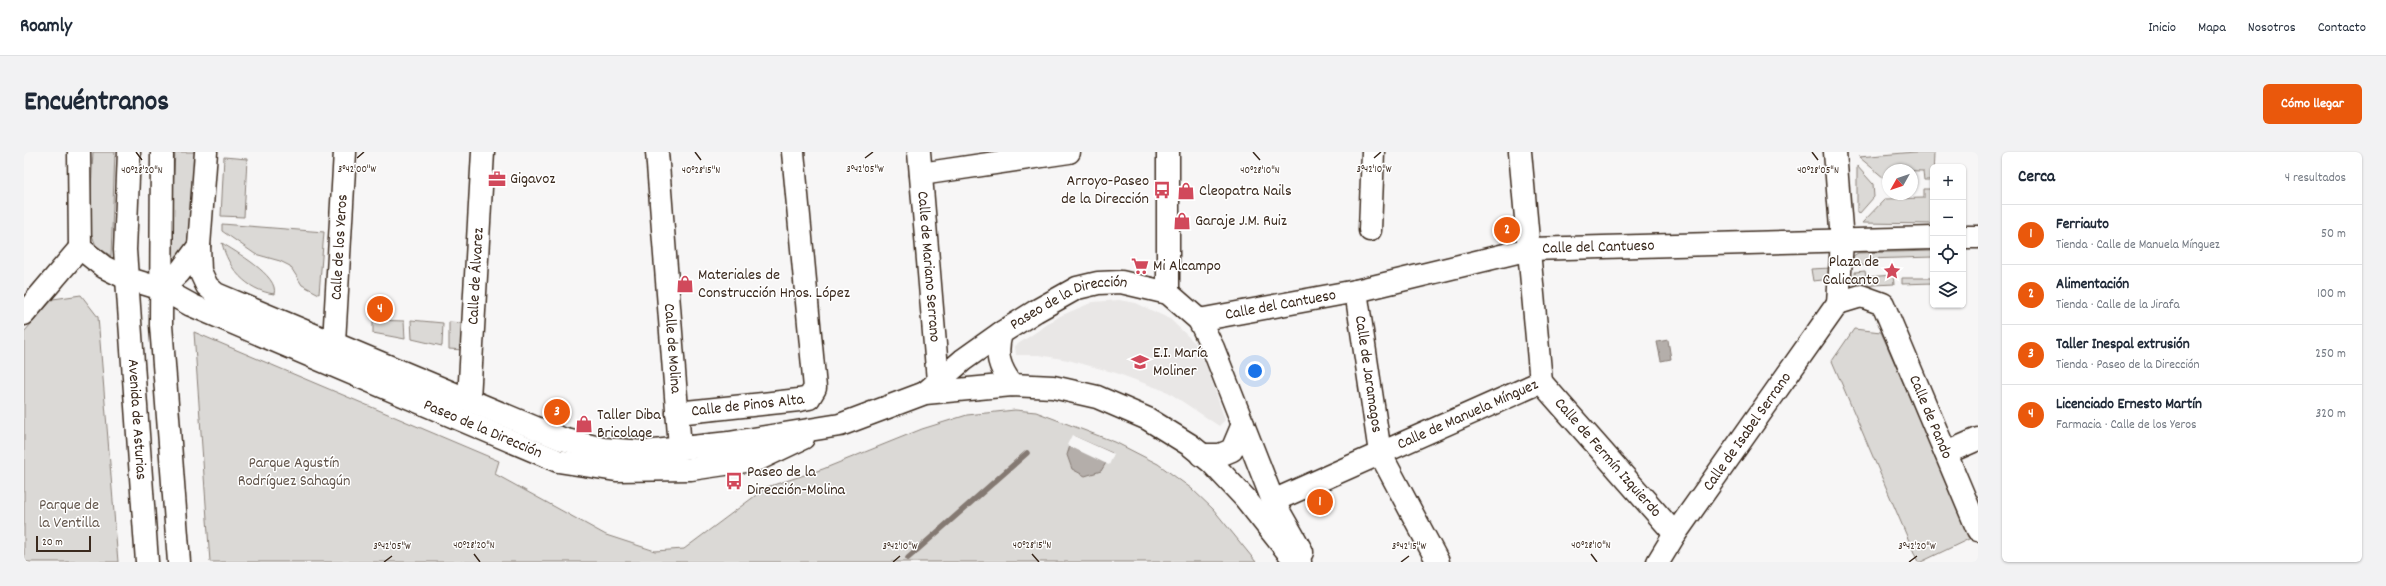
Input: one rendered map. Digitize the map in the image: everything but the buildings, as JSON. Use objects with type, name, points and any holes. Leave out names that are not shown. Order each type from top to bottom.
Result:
[{"type":"street","points":[[24,314],[80,248],[79,152]]},
{"type":"street","name":"Avenida de Asturias","points":[[129,152],[125,250],[126,278],[147,562]]},
{"type":"street","name":"Avenida de Asturias","points":[[162,152],[161,333],[179,562]]},
{"type":"street","points":[[80,248],[104,267],[126,278],[162,289],[179,273],[199,246],[206,152]]},
{"type":"street","name":"Calle de los Yeros","points":[[334,342],[345,152]]},
{"type":"street","name":"Calle de Álvarez","points":[[469,399],[483,152]]},
{"type":"street","name":"Calle de Molina","points":[[657,152],[680,448]]},
{"type":"street","name":"Calle de Pinos Alta","points":[[678,413],[799,400],[809,398],[815,388],[793,152]]},
{"type":"street","name":"Calle de Mariano Serrano","points":[[919,152],[931,387]]},
{"type":"street","points":[[921,174],[1069,152]]},
{"type":"street","points":[[1168,152],[1168,293]]},
{"type":"street","points":[[1370,230],[1373,152]]},
{"type":"street","name":"Calle de Manuela Mínguez","points":[[1272,501],[1541,382],[1520,152]]},
{"type":"street","points":[[1835,152],[1842,241],[1838,303]]},
{"type":"street","points":[[1966,237],[1978,237]]},
{"type":"street","name":"Calle del Cantueso","points":[[1199,320],[1356,291],[1530,249],[1930,238]]},
{"type":"street","name":"Paseo de la Dirección","points":[[199,246],[200,271],[207,286],[216,294],[334,342],[562,439],[603,449],[645,452],[818,430],[840,425],[931,387],[1001,333],[1077,288],[1098,283],[1121,282],[1168,293],[1199,320],[1213,348],[1272,501],[1308,562]]},
{"type":"street","name":"Paseo de la Dirección","points":[[162,289],[191,305],[558,461],[602,469],[639,471],[719,466],[759,459],[818,430]]},
{"type":"street","name":"Calle de Jaramagos","points":[[1356,291],[1380,453],[1438,562]]},
{"type":"street","name":"Calle de Pando","points":[[1838,303],[1861,296],[1883,304],[1978,530]]},
{"type":"street","name":"Calle de Isabel Serrano","points":[[1658,562],[1675,534],[1838,303]]},
{"type":"street","points":[[1001,333],[997,347],[998,362],[1012,385]]},
{"type":"street","name":"Calle de Fermín Izquierdo","points":[[1541,382],[1675,534]]},
{"type":"street","name":"Paseo de la Dirección","points":[[931,387],[1012,385],[1053,387],[1096,397],[1148,419],[1175,434],[1201,454],[1245,498],[1287,551],[1300,562]]},
{"type":"street","points":[[1201,454],[1220,455],[1232,450],[1243,424]]},
{"type":"street","points":[[1946,453],[1978,439]]},
{"type":"shaded area","name":"E.I. María Moliner","points":[[1119,300],[1136,303],[1170,319],[1195,343],[1209,372],[1225,420],[1219,426],[1168,392],[1116,373],[1068,360],[1039,355],[1016,355],[1015,346],[1060,316],[1093,302]]},
{"type":"shaded area","points":[[1668,340],[1671,359],[1661,361],[1657,342]]},
{"type":"shaded area","points":[[1073,436],[1112,453],[1101,471],[1085,476],[1072,469],[1067,455]]},
{"type":"green space","points":[[93,152],[115,152],[111,256],[96,246],[89,227]]},
{"type":"green space","points":[[175,152],[195,152],[189,239],[184,254],[169,263]]},
{"type":"green space","points":[[1915,152],[1934,152],[1934,164],[1930,164],[1930,180],[1924,180],[1923,171],[1918,171],[1918,164],[1882,164],[1882,176],[1859,157]]},
{"type":"green space","points":[[224,157],[247,159],[244,217],[221,216]]},
{"type":"green space","points":[[1857,166],[1873,184],[1874,197],[1859,214],[1857,213]]},
{"type":"green space","points":[[1924,189],[1930,189],[1930,224],[1862,223],[1884,200],[1918,200],[1918,198],[1924,198]]},
{"type":"green space","points":[[222,224],[324,232],[319,294],[302,285],[290,266],[280,261],[255,254],[222,231]]},
{"type":"green space","points":[[222,243],[263,272],[274,287],[274,294],[264,292],[247,283],[229,261]]},
{"type":"green space","points":[[1930,251],[1930,257],[1866,259],[1866,265],[1854,266],[1853,256],[1858,253]]},
{"type":"green space","points":[[1831,268],[1832,279],[1813,281],[1811,269]]},
{"type":"green space","points":[[1865,271],[1866,277],[1893,275],[1894,284],[1856,286],[1855,272]]},
{"type":"green space","points":[[1902,278],[1930,278],[1930,283],[1902,284]]},
{"type":"green space","name":"Parque de la Ventilla","points":[[81,295],[98,317],[118,562],[24,562],[24,332],[53,299]]},
{"type":"green space","points":[[373,320],[404,321],[405,339],[373,333]]},
{"type":"green space","points":[[411,320],[443,323],[442,346],[412,339]]},
{"type":"green space","points":[[449,322],[463,323],[463,350],[449,349]]},
{"type":"green space","points":[[1854,329],[1881,332],[1971,538],[1921,562],[1918,562],[1832,361]]},
{"type":"green space","name":"Parque Agustín Rodríguez Sahagún","points":[[194,332],[499,461],[495,474],[606,535],[655,551],[684,549],[767,487],[823,469],[922,429],[967,415],[1015,410],[1036,412],[1115,442],[1158,464],[1192,489],[1213,509],[1256,562],[210,562]]},
{"type":"pier","points":[[1072,435],[1114,454],[1109,465],[1067,445]]},
{"type":"waterway","points":[[908,558],[1027,453]]},
{"type":"place","name":"Gigavoz","points":[[497,179]]},
{"type":"place","name":"Arroyo-Paseo de la Dirección","points":[[1162,190]]},
{"type":"place","name":"Cleopatra Nails","points":[[1186,191]]},
{"type":"place","name":"Garaje J.M. Ruiz","points":[[1182,221]]},
{"type":"place","name":"Alimentación","points":[[1507,230]]},
{"type":"place","name":"Mi Alcampo","points":[[1140,266]]},
{"type":"place","name":"Plaza de Calicanto","points":[[1892,271]]},
{"type":"place","name":"Materiales de Construcción Hnos. López","points":[[685,284]]},
{"type":"place","name":"Licenciado Ernesto Martín","points":[[380,309]]},
{"type":"place","name":"E.I. María Moliner","points":[[1140,362]]},
{"type":"place","name":"Taller Inespal extrusión","points":[[557,412]]},
{"type":"place","name":"Taller Diba Bricolage","points":[[584,424]]},
{"type":"place","name":"Paseo de la Dirección-Molina","points":[[734,481]]},
{"type":"place","name":"Ferriauto","points":[[1320,502]]}]
